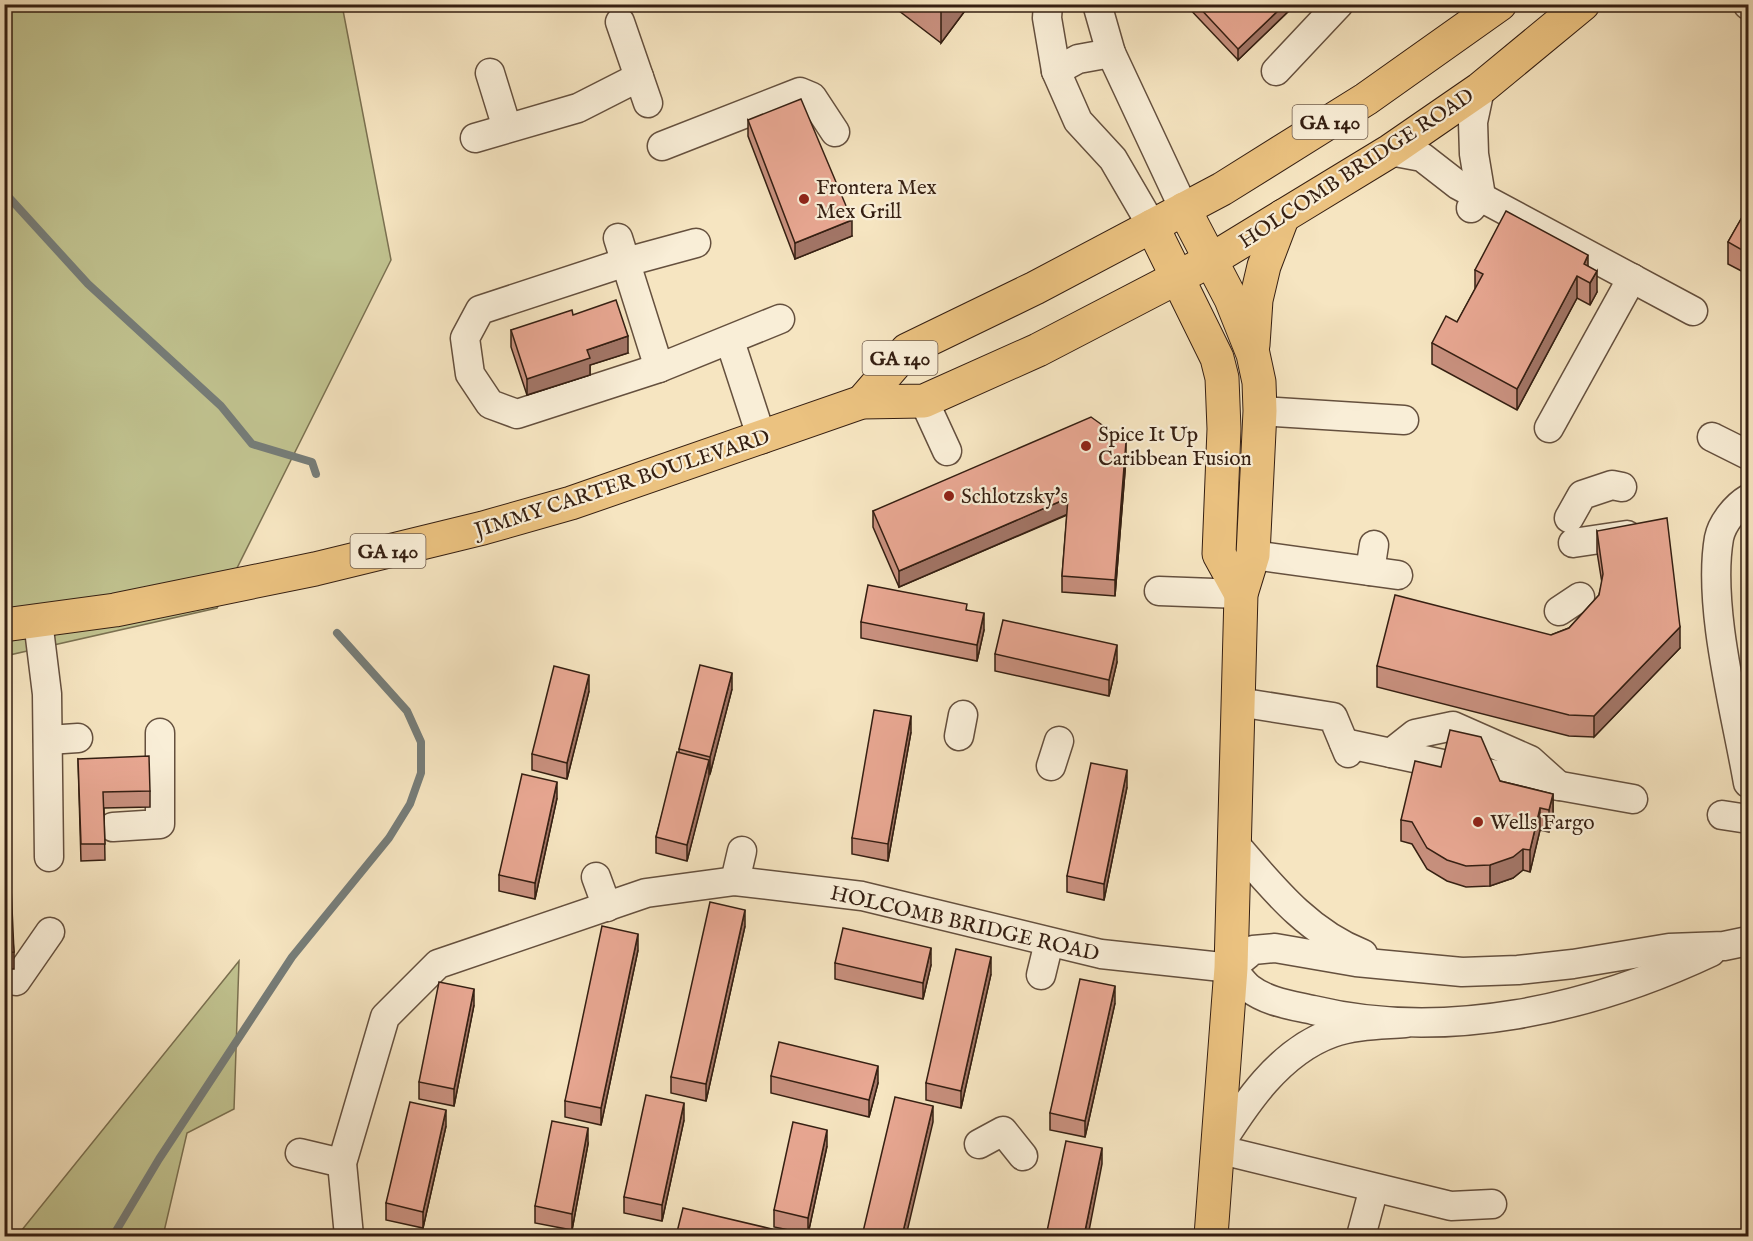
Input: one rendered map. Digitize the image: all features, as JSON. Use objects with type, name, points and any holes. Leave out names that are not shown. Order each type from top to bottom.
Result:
[{"type":"main road","name":"GA 140","points":[[862,402],[907,350],[1035,288],[1184,209],[1283,152],[1366,99],[1500,4]]},
{"type":"main road","name":"HOLCOMB BRIDGE ROAD","points":[[1211,260],[1390,151],[1480,89],[1583,4]]},
{"type":"main road","points":[[1184,209],[1231,299],[1253,354],[1259,382],[1260,411],[1253,555],[1241,594],[1231,968],[1211,1236]]},
{"type":"main road","points":[[1253,354],[1256,300],[1264,266],[1282,216]]},
{"type":"main road","points":[[1152,226],[1217,358],[1222,378],[1224,429],[1219,554],[1241,594]]},
{"type":"main road","name":"JIMMY CARTER BOULEVARD","points":[[4,625],[195,595],[483,528],[645,479],[862,402],[924,401],[1038,350],[1211,260]]},
{"type":"street","points":[[1048,4],[1047,18],[1056,71],[1078,121],[1113,159],[1152,226]]},
{"type":"street","points":[[1097,4],[1111,53],[1184,209]]},
{"type":"street","points":[[1276,71],[1339,4]]},
{"type":"street","points":[[476,138],[643,90],[620,22]]},
{"type":"street","points":[[1056,71],[1078,59],[1111,53]]},
{"type":"street","points":[[490,73],[507,128]]},
{"type":"street","points":[[1475,203],[1473,122],[1480,89]]},
{"type":"street","points":[[662,146],[800,92],[812,97],[835,132]]},
{"type":"street","points":[[1390,151],[1422,157],[1458,185],[1475,203],[1554,221],[1632,278],[1693,311]]},
{"type":"street","points":[[696,243],[622,250],[528,294],[480,310],[465,338],[470,374],[489,404],[517,414],[658,368],[780,319]]},
{"type":"street","points":[[622,250],[658,368]]},
{"type":"street","points":[[1549,428],[1632,278]]},
{"type":"street","points":[[730,341],[762,439]]},
{"type":"street","points":[[924,401],[946,451]]},
{"type":"street","points":[[1260,411],[1364,409],[1404,420]]},
{"type":"street","points":[[1712,437],[1749,455]]},
{"type":"street","points":[[1622,487],[1612,485],[1582,495],[1571,531],[1627,535]]},
{"type":"street","points":[[1749,499],[1737,505],[1719,536],[1716,588],[1749,783]]},
{"type":"street","points":[[1253,555],[1372,558],[1398,575]]},
{"type":"street","points":[[1159,591],[1241,594]]},
{"type":"street","points":[[38,621],[47,694],[49,857]]},
{"type":"street","points":[[1238,702],[1333,717],[1346,748],[1391,753],[1447,765]]},
{"type":"street","points":[[1391,753],[1415,735],[1453,726],[1530,760],[1558,786]]},
{"type":"street","points":[[113,827],[160,824],[160,733]]},
{"type":"street","points":[[48,740],[78,738]]},
{"type":"street","points":[[1487,773],[1633,800]]},
{"type":"street","points":[[1234,843],[1307,922],[1339,944],[1405,967]]},
{"type":"street","points":[[735,880],[742,852]]},
{"type":"street","points":[[596,877],[607,907]]},
{"type":"street","name":"HOLCOMB BRIDGE ROAD","points":[[349,1236],[342,1163],[364,1081],[385,1017],[438,964],[646,893],[735,880],[862,896],[1101,954],[1231,968]]},
{"type":"street","points":[[16,981],[50,932]]},
{"type":"street","points":[[1041,975],[1050,942]]},
{"type":"street","points":[[1405,1023],[1342,1017],[1272,1001],[1250,988],[1231,968],[1253,950],[1275,948],[1405,967],[1462,972],[1518,970],[1573,964],[1669,948],[1736,943]]},
{"type":"street","points":[[1492,1204],[1451,1206],[1217,1149],[1244,1105],[1286,1061],[1306,1046],[1332,1033],[1405,1023],[1463,1021],[1520,1014],[1672,970],[1736,943]]},
{"type":"street","points":[[979,1144],[1003,1131],[1023,1156]]},
{"type":"street","points":[[300,1153],[342,1163]]},
{"type":"street","points":[[1361,1236],[1374,1188]]},
{"type":"green space","points":[[4,5],[342,5],[391,260],[217,608],[5,656]]},
{"type":"green space","points":[[239,961],[234,1109],[187,1133],[163,1236],[17,1236]]},
{"type":"building","points":[[930,4],[947,4],[941,12]]},
{"type":"building","points":[[1196,4],[1285,4],[1238,49]]},
{"type":"building","name":"Frontera Mex Mex Grill","points":[[801,99],[852,220],[795,243],[748,120]]},
{"type":"building","points":[[1749,205],[1749,254],[1728,242]]},
{"type":"building","points":[[1506,211],[1588,255],[1584,264],[1597,271],[1590,283],[1577,276],[1517,389],[1432,343],[1446,316],[1457,322],[1483,274],[1475,270]]},
{"type":"building","points":[[616,300],[628,336],[587,350],[590,358],[527,379],[511,330],[572,310],[573,315]]},
{"type":"building","points":[[1091,417],[1126,442],[1115,580],[1062,576],[1068,498],[899,571],[873,511]]},
{"type":"building","points":[[1667,518],[1680,627],[1594,716],[1569,715],[1377,666],[1395,595],[1551,635],[1569,628],[1599,595],[1603,574],[1597,531]]},
{"type":"building","points":[[868,585],[967,604],[966,610],[984,613],[977,645],[861,622]]},
{"type":"building","points":[[1003,620],[1117,645],[1109,680],[995,654]]},
{"type":"building","points":[[700,665],[732,673],[710,757],[679,749]]},
{"type":"building","points":[[554,666],[589,675],[567,763],[532,754]]},
{"type":"building","points":[[874,710],[911,716],[888,844],[852,838]]},
{"type":"building","name":"Wells Fargo","points":[[1450,730],[1481,737],[1500,781],[1553,794],[1549,810],[1540,808],[1530,850],[1523,849],[1513,857],[1490,865],[1466,866],[1447,860],[1427,848],[1412,822],[1401,820],[1415,761],[1441,767]]},
{"type":"building","points":[[677,752],[709,760],[687,845],[656,837]]},
{"type":"building","points":[[149,756],[150,791],[103,792],[105,844],[81,844],[78,759]]},
{"type":"building","points":[[1091,763],[1127,770],[1104,884],[1067,876]]},
{"type":"building","points":[[522,774],[557,782],[535,883],[499,875]]},
{"type":"building","points":[[4,843],[9,843],[14,952],[4,953]]},
{"type":"building","points":[[710,902],[745,910],[706,1084],[671,1077]]},
{"type":"building","points":[[602,926],[638,934],[601,1108],[565,1101]]},
{"type":"building","points":[[843,928],[931,948],[923,983],[835,963]]},
{"type":"building","points":[[956,949],[991,957],[961,1091],[926,1083]]},
{"type":"building","points":[[1080,979],[1115,986],[1085,1121],[1050,1113]]},
{"type":"building","points":[[439,982],[474,989],[454,1089],[419,1082]]},
{"type":"building","points":[[779,1042],[878,1066],[869,1100],[771,1076]]},
{"type":"building","points":[[646,1095],[684,1103],[662,1205],[624,1197]]},
{"type":"building","points":[[895,1097],[933,1106],[902,1236],[862,1236]]},
{"type":"building","points":[[410,1102],[446,1110],[423,1212],[386,1203]]},
{"type":"building","points":[[552,1121],[588,1128],[572,1214],[535,1206]]},
{"type":"building","points":[[793,1122],[827,1130],[808,1218],[774,1210]]},
{"type":"building","points":[[1066,1141],[1102,1148],[1084,1236],[1046,1236]]},
{"type":"building","points":[[683,1208],[772,1229],[771,1236],[676,1236]]},
{"type":"waterway","points":[[4,192],[88,284],[221,406],[252,444],[312,462],[316,474]]},
{"type":"waterway","points":[[113,1236],[159,1159],[292,957],[389,838],[410,804],[421,773],[421,742],[407,711],[337,633]]},
{"type":"place","name":"Frontera Mex Mex Grill","points":[[804,199]]},
{"type":"place","name":"Spice It Up Caribbean Fusion","points":[[1086,446]]},
{"type":"place","name":"Schlotzsky's","points":[[949,496]]},
{"type":"place","name":"Wells Fargo","points":[[1478,822]]}]
